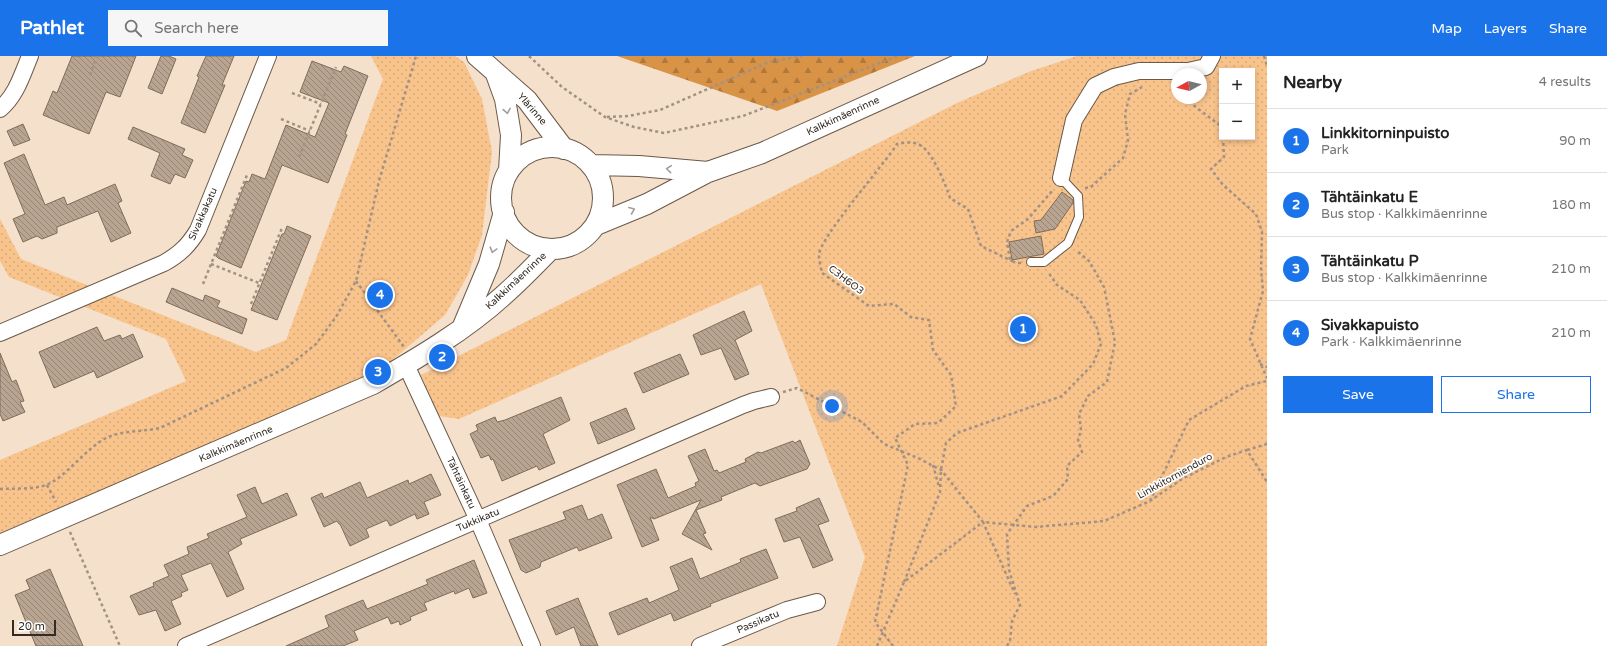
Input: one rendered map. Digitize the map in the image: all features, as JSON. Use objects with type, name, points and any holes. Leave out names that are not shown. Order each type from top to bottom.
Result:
[{"type":"street","points":[[0,110],[9,101],[17,87],[30,56]]},
{"type":"street","name":"Sivakkakatu","points":[[0,333],[164,263],[176,256],[189,245],[198,230],[268,56]]},
{"type":"street","name":"Ylärinne","points":[[477,56],[527,100],[564,149]]},
{"type":"street","name":"Kalkkimäenrinne","points":[[596,224],[647,204],[708,172],[762,154],[977,56]]},
{"type":"street","points":[[1061,178],[1074,120],[1096,86],[1114,77],[1139,71],[1188,71],[1206,67],[1212,56]]},
{"type":"street","name":"Ylärinne","points":[[496,74],[505,99],[511,135],[509,171]]},
{"type":"street","points":[[554,147],[564,149],[583,158],[591,165],[597,174],[603,194],[600,215],[596,224],[585,236],[572,245],[551,249],[530,244],[514,231],[504,212],[502,191],[509,171],[524,156],[533,151],[554,147]]},
{"type":"street","name":"Kalkkimäenrinne","points":[[591,165],[639,166],[708,172]]},
{"type":"street","name":"Kalkkimäenrinne","points":[[462,327],[489,264],[504,212]]},
{"type":"street","name":"Kalkkimäenrinne","points":[[0,545],[346,397],[410,363],[462,327],[504,295],[551,249]]},
{"type":"street","name":"Tähtäinkatu","points":[[410,363],[532,646]]},
{"type":"street","name":"Tukkikatu","points":[[186,646],[748,403],[771,397]]},
{"type":"street","name":"Passikatu","points":[[700,646],[787,610],[817,602]]},
{"type":"lane","points":[[1032,262],[1044,262],[1068,243],[1079,217],[1078,196],[1061,178]]},
{"type":"path","points":[[90,75],[97,56]]},
{"type":"path","points":[[0,489],[34,488],[47,485],[59,477],[93,446],[107,438],[126,432],[144,432],[160,428],[286,368],[316,344],[336,318],[356,281],[379,181],[416,56]]},
{"type":"path","points":[[529,56],[562,87],[605,117],[634,127],[664,133],[743,116],[898,56]]},
{"type":"path","points":[[605,117],[628,116],[660,110],[769,62],[802,56]]},
{"type":"path","points":[[1264,56],[1267,66]]},
{"type":"path","points":[[299,158],[336,67]]},
{"type":"path","points":[[1166,81],[1171,86]]},
{"type":"path","points":[[1072,190],[1091,187],[1123,158],[1128,140],[1125,114],[1130,94],[1148,84]]},
{"type":"path","points":[[292,93],[321,104]]},
{"type":"path","points":[[1192,104],[1219,125]]},
{"type":"path","points":[[281,119],[310,131]]},
{"type":"path","points":[[1150,501],[1190,420],[1246,386],[1267,379],[1250,339],[1262,291],[1262,232],[1256,214],[1223,185],[1211,169],[1224,157],[1223,140]]},
{"type":"path","name":"C3H6O3","points":[[893,646],[875,622],[908,465],[895,438],[915,424],[938,423],[956,406],[951,375],[933,350],[929,320],[911,317],[894,304],[868,306],[822,273],[819,254],[826,238],[888,159],[897,144],[910,142],[924,148],[945,180],[950,198],[968,209],[981,246],[1016,263]]},
{"type":"path","points":[[203,284],[247,175]]},
{"type":"path","points":[[1032,262],[1016,263],[1010,260],[1007,242],[1011,231],[1028,219],[1048,198],[1061,178]]},
{"type":"path","points":[[251,304],[282,228]]},
{"type":"path","points":[[1007,646],[1010,641],[1012,621],[1020,605],[1009,570],[1007,534],[1027,506],[1053,496],[1068,479],[1067,466],[1082,452],[1078,440],[1081,430],[1079,414],[1088,396],[1107,382],[1111,370],[1116,342],[1110,321],[1104,287],[1089,261],[1068,243]]},
{"type":"path","points":[[877,646],[940,492],[941,470],[946,443],[957,433],[1062,396],[1093,364],[1101,344],[1096,325],[1080,300],[1057,285],[1048,273],[1044,262]]},
{"type":"path","points":[[211,264],[259,283]]},
{"type":"path","points":[[356,281],[410,363]]},
{"type":"path","points":[[1260,364],[1267,367]]},
{"type":"path","points":[[771,397],[797,388],[862,422],[884,444],[933,465],[941,470],[983,522],[1020,605]]},
{"type":"path","name":"Linkkitornienduro","points":[[983,522],[1036,527],[1104,521],[1150,501],[1182,479],[1226,457],[1267,444]]},
{"type":"path","points":[[1247,450],[1267,482]]},
{"type":"path","points":[[933,465],[940,492]]},
{"type":"path","points":[[47,485],[63,517],[120,646]]},
{"type":"path","points":[[904,582],[983,522]]},
{"type":"green space","points":[[617,56],[915,56],[777,111]]},
{"type":"shaded area","points":[[371,56],[455,56],[464,62],[482,99],[492,152],[482,235],[468,275],[445,315],[383,368],[335,391],[0,533],[0,460],[186,381],[166,339],[9,277],[0,261],[0,219],[21,259],[256,352],[286,340],[383,79]]},
{"type":"shaded area","points":[[1077,56],[1267,56],[1267,646],[837,646],[865,557],[761,284],[459,419],[439,416],[421,375],[957,103],[1031,71]]},
{"type":"building","points":[[72,56],[136,56],[120,97],[106,92],[89,134],[43,115],[53,91],[57,93]]},
{"type":"building","points":[[161,56],[169,56],[176,59],[162,94],[148,88]]},
{"type":"building","points":[[206,56],[234,56],[222,85],[225,85],[205,133],[181,123],[199,77],[197,76]]},
{"type":"building","points":[[312,61],[341,72],[344,66],[368,76],[345,134],[347,135],[328,183],[282,165],[241,268],[216,256],[246,181],[249,182],[252,174],[265,179],[286,125],[315,137],[329,103],[300,92]]},
{"type":"building","points":[[23,124],[30,140],[14,146],[7,131]]},
{"type":"building","points":[[133,127],[185,149],[182,155],[193,160],[185,178],[175,174],[170,184],[151,176],[160,153],[128,139]]},
{"type":"building","points":[[24,154],[45,205],[64,197],[67,205],[115,184],[122,201],[118,203],[131,233],[111,242],[98,211],[57,227],[57,233],[42,239],[37,236],[23,242],[13,219],[25,214],[4,163]]},
{"type":"building","points":[[1062,192],[1073,200],[1073,203],[1055,229],[1036,233],[1034,221],[1041,220]]},
{"type":"building","points":[[287,226],[311,236],[277,320],[251,310],[282,234],[284,234]]},
{"type":"building","points":[[1041,236],[1044,254],[1012,260],[1009,242]]},
{"type":"building","points":[[172,288],[203,301],[205,295],[220,301],[217,307],[247,319],[242,334],[166,302]]},
{"type":"building","points":[[744,311],[752,331],[735,340],[749,374],[735,380],[721,348],[701,355],[693,335]]},
{"type":"building","points":[[97,327],[104,341],[120,335],[122,339],[133,334],[143,357],[97,378],[94,371],[54,388],[39,352]]},
{"type":"building","points":[[0,353],[12,382],[16,380],[24,401],[20,402],[25,412],[3,421],[0,414]]},
{"type":"building","points":[[680,354],[689,374],[643,393],[634,373]]},
{"type":"building","points":[[561,397],[570,420],[543,434],[555,463],[539,470],[537,466],[502,481],[493,459],[491,460],[489,455],[481,458],[470,434],[478,430],[476,425],[495,417],[497,422],[505,420]]},
{"type":"building","points":[[626,408],[635,429],[598,444],[590,423]]},
{"type":"building","points":[[800,440],[810,464],[807,469],[760,486],[755,483],[721,497],[722,500],[696,510],[706,533],[703,534],[712,550],[682,534],[701,500],[654,519],[650,517],[659,540],[642,547],[617,485],[656,469],[668,498],[696,486],[695,483],[699,481],[688,456],[705,449],[714,471],[717,470],[719,473],[746,462],[745,459],[758,452],[761,453],[793,441],[795,443]]},
{"type":"building","points":[[431,474],[441,495],[424,502],[429,514],[417,519],[415,514],[390,526],[387,520],[366,529],[369,537],[350,546],[340,524],[337,521],[324,527],[311,498],[322,493],[324,498],[360,482],[367,498],[408,480],[409,484]]},
{"type":"building","points":[[255,487],[262,504],[287,493],[297,515],[240,539],[242,544],[228,552],[244,589],[227,597],[211,563],[181,575],[188,590],[181,593],[182,596],[171,601],[181,624],[165,631],[156,610],[139,615],[130,596],[154,586],[153,583],[169,576],[164,565],[189,554],[187,547],[209,538],[207,534],[247,517],[237,495]]},
{"type":"building","points":[[819,498],[829,521],[818,525],[833,560],[813,568],[800,537],[784,542],[775,519],[797,511],[796,508]]},
{"type":"building","points":[[582,505],[588,520],[602,514],[612,538],[579,551],[577,547],[541,562],[540,567],[526,573],[521,570],[509,540],[566,519],[563,512]]},
{"type":"building","points":[[766,549],[778,578],[710,604],[711,606],[674,621],[671,613],[618,635],[609,613],[647,598],[649,603],[679,590],[670,567],[692,558],[700,579],[741,562],[740,559]]},
{"type":"building","points":[[474,560],[487,593],[473,598],[469,588],[455,594],[454,591],[424,603],[427,610],[410,617],[411,620],[400,625],[399,621],[391,624],[388,617],[354,631],[358,640],[343,646],[286,646],[329,627],[325,616],[363,600],[367,609],[428,584],[426,580]]},
{"type":"building","points":[[50,569],[83,646],[36,646],[15,595],[30,589],[26,580]]},
{"type":"building","points":[[578,598],[598,646],[581,646],[574,627],[556,635],[546,611]]},
{"type":"place","name":"Sivakkapuisto","points":[[380,295]]},
{"type":"place","name":"Linkkitorninpuisto","points":[[1023,329]]},
{"type":"place","name":"Tähtäinkatu E","points":[[442,357]]},
{"type":"place","name":"Tähtäinkatu P","points":[[378,372]]}]
